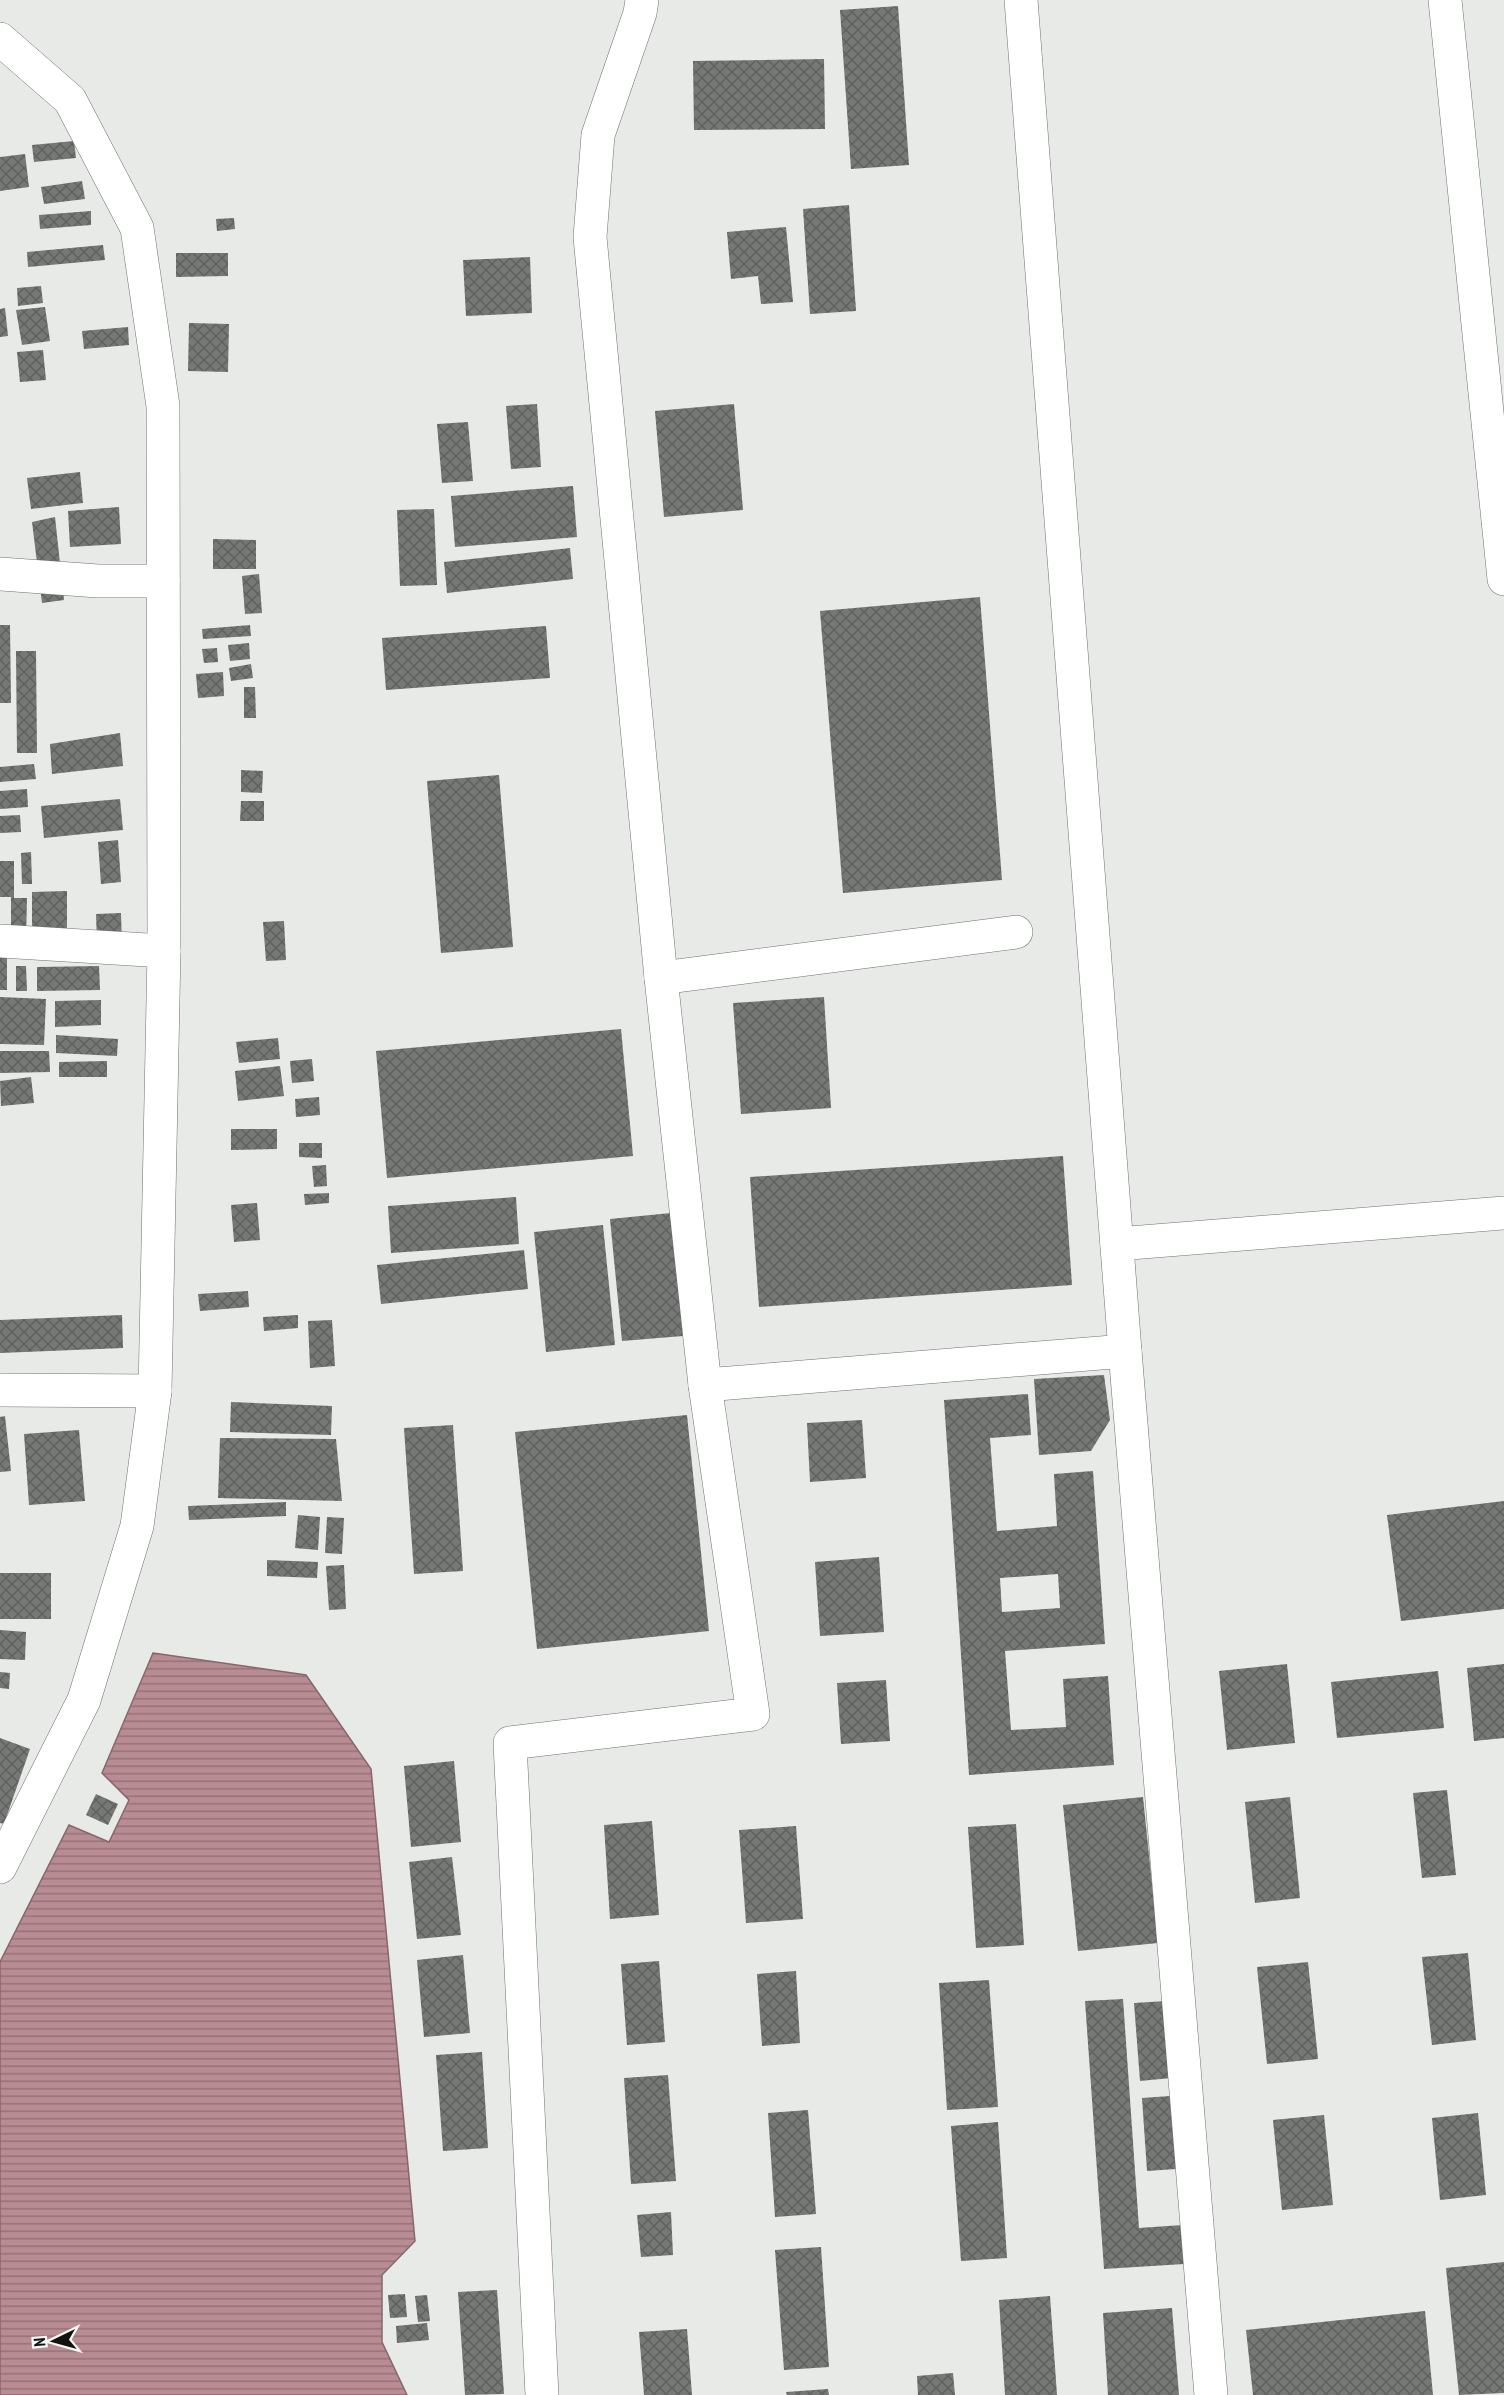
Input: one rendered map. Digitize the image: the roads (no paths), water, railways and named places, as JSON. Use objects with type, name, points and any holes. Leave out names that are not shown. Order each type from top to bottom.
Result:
[{"type":"street","points":[[542,2395],[510,1743],[753,1714],[705,1385],[661,978],[590,237],[598,135],[640,13],[642,0]]},
{"type":"street","points":[[1021,0],[1125,1351],[1211,2395]]},
{"type":"street","points":[[1445,0],[1504,579]]},
{"type":"street","points":[[0,39],[70,100],[137,228],[163,406],[164,951],[155,1391],[137,1526],[84,1700],[0,1867]]},
{"type":"street","points":[[0,574],[98,581],[163,581]]},
{"type":"street","points":[[661,978],[1016,932]]},
{"type":"street","points":[[0,941],[164,951]]},
{"type":"street","points":[[1117,1244],[1504,1213]]},
{"type":"street","points":[[705,1385],[1125,1351]]},
{"type":"street","points":[[0,1390],[155,1391]]}]
